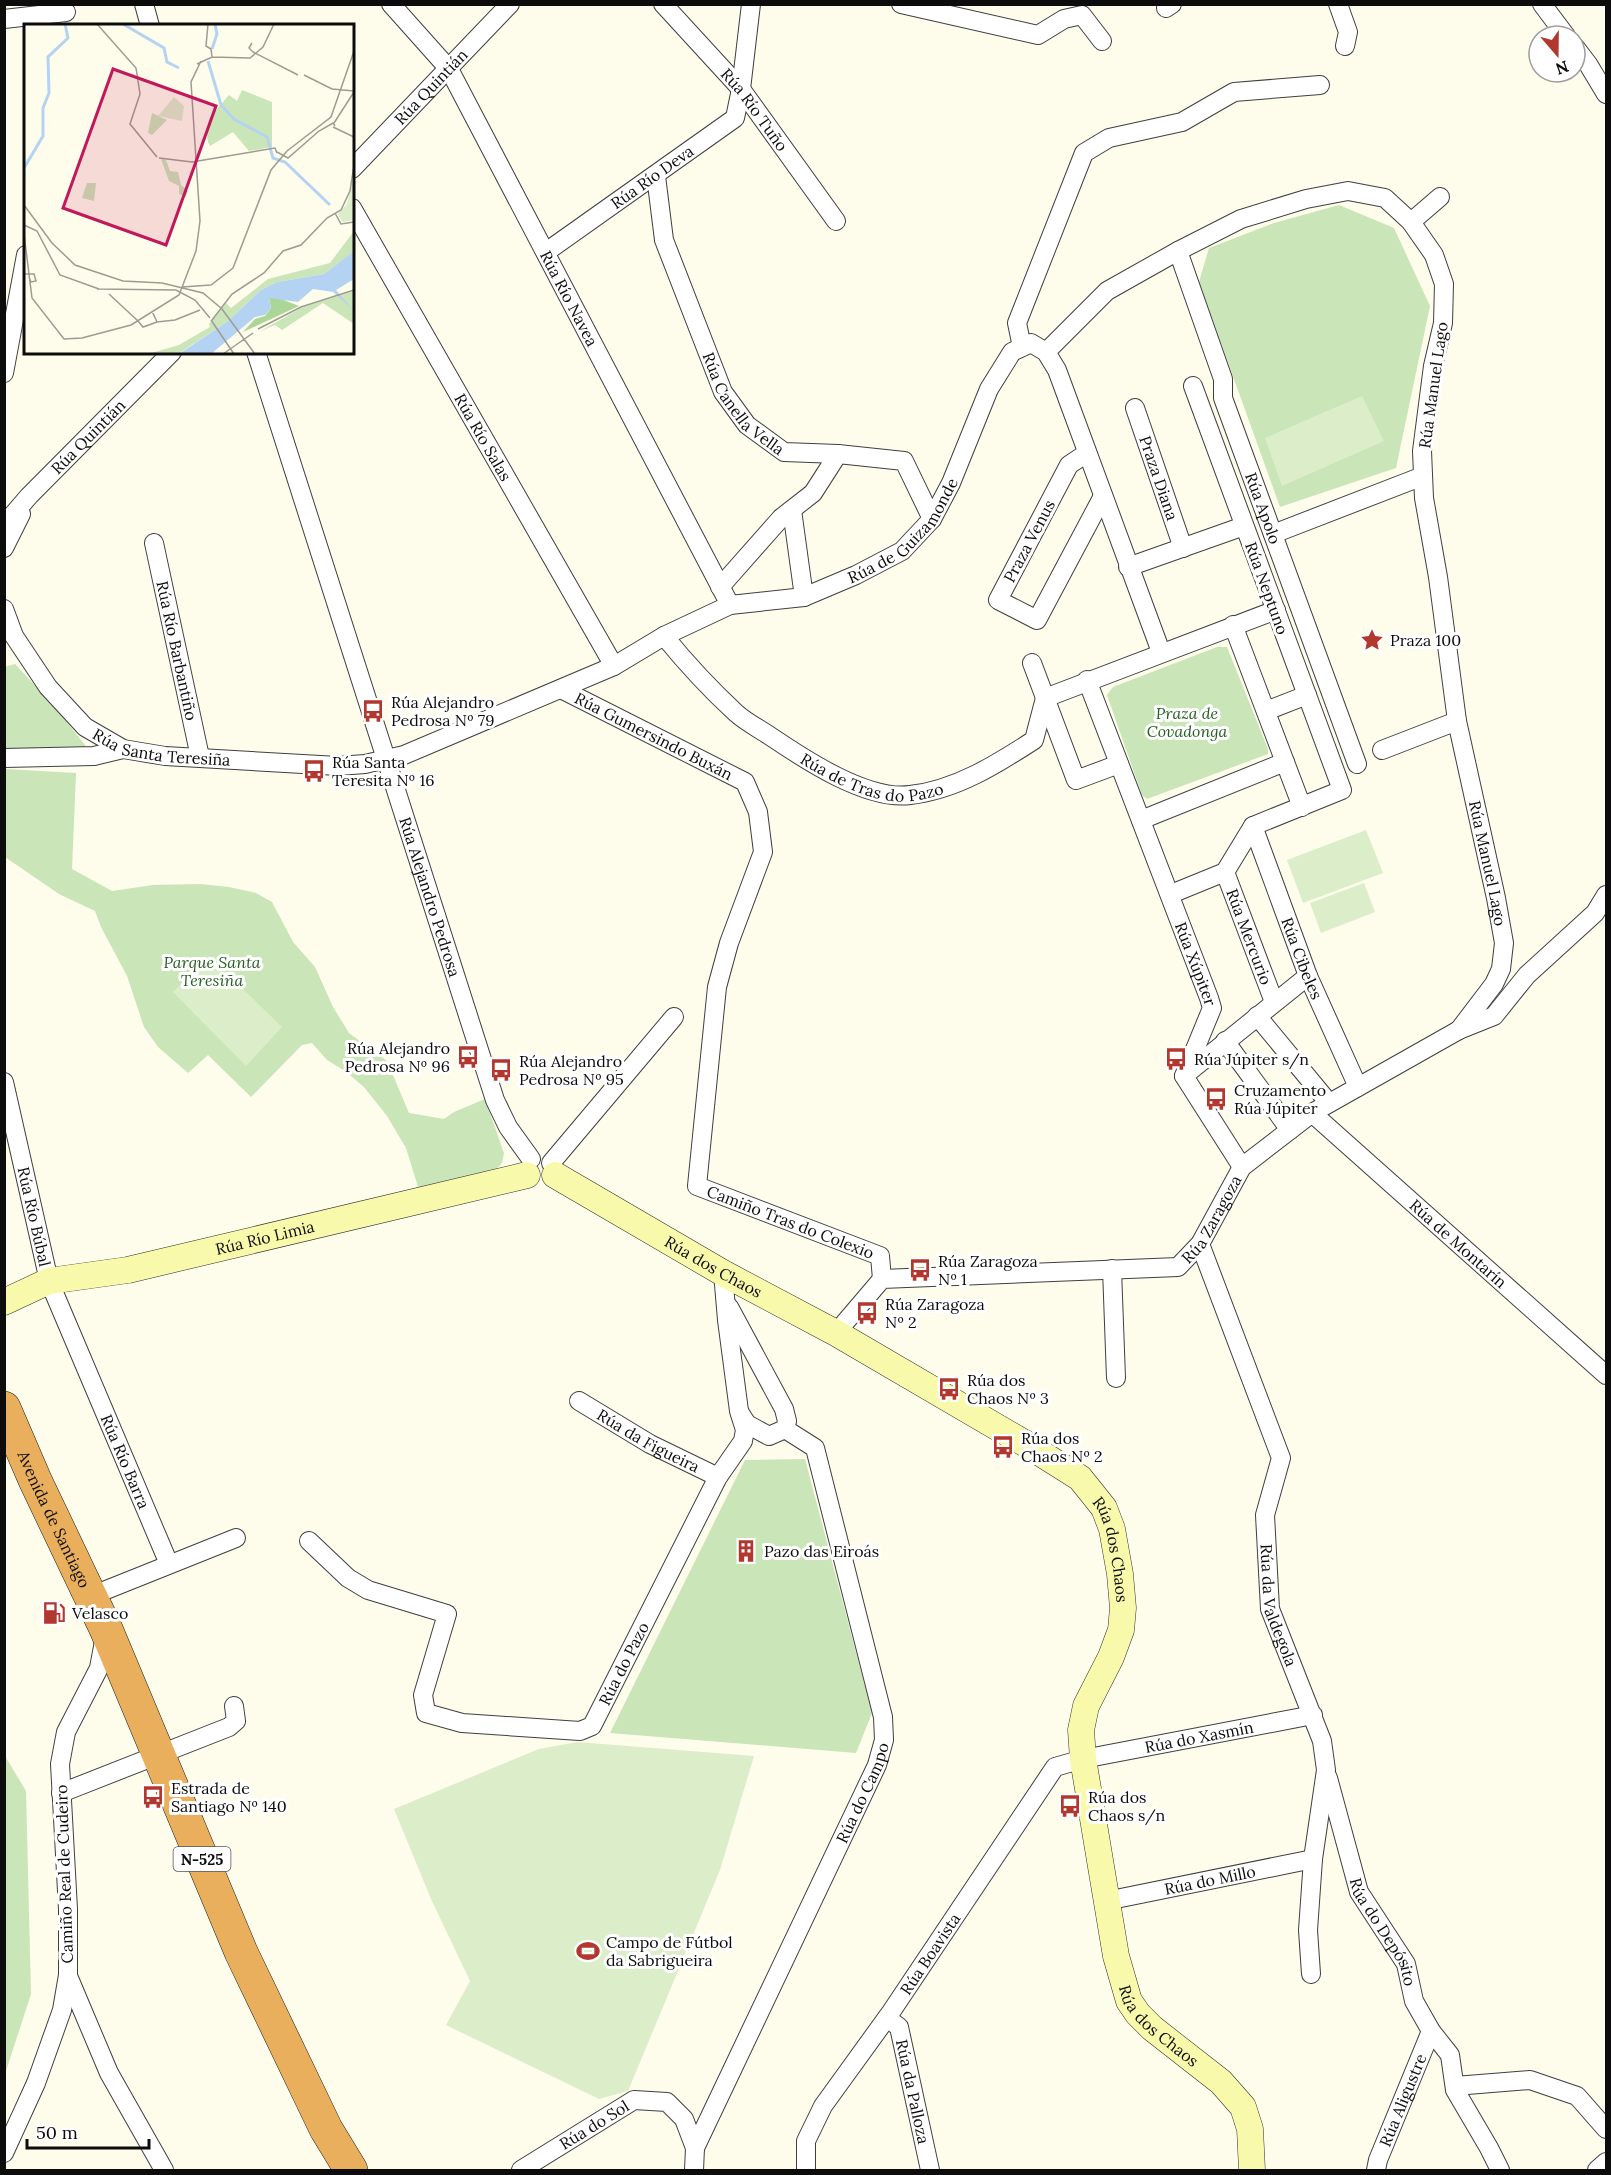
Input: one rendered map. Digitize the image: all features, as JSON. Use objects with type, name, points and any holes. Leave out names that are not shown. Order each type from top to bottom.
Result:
[{"type":"highway","name":"Avenida de Santiago","points":[[4,1408],[35,1480],[106,1629]]},
{"type":"highway","name":"N-525","points":[[106,1629],[246,1962],[326,2129],[351,2170]]},
{"type":"highway","name":"N-525","points":[[306,2085],[361,2170]]},
{"type":"street","points":[[144,4],[149,24]]},
{"type":"street","name":"Rúa Río Navea","points":[[391,4],[448,69],[730,605]]},
{"type":"street","name":"Rúa Quintián","points":[[354,168],[510,4]]},
{"type":"street","name":"Rúa Río Tuño","points":[[663,4],[741,89],[836,221]]},
{"type":"street","name":"Rúa Río Deva","points":[[546,252],[735,118],[741,89],[751,4]]},
{"type":"street","points":[[901,4],[1038,35],[1064,19],[1082,15],[1102,41]]},
{"type":"street","points":[[1338,4],[1348,32],[1345,46]]},
{"type":"street","points":[[1542,4],[1557,24]]},
{"type":"street","points":[[4,19],[66,14]]},
{"type":"street","points":[[1587,63],[1606,94]]},
{"type":"street","points":[[1161,652],[1057,370],[1046,352],[1031,344],[1022,347],[1017,323],[1084,153],[1109,138],[1182,122],[1234,92],[1320,86]]},
{"type":"street","name":"Rúa Canella Vella","points":[[656,176],[664,240],[723,392],[747,425],[784,453],[838,454],[904,461],[932,519]]},
{"type":"street","name":"Rúa Manuel Lago","points":[[1046,352],[1107,291],[1241,219],[1306,199],[1348,191],[1385,198],[1410,222],[1434,255],[1444,284],[1443,323],[1433,366],[1422,451],[1424,498],[1441,598],[1457,721],[1504,943],[1501,969],[1494,984],[1459,1030]]},
{"type":"street","points":[[1410,222],[1440,197]]},
{"type":"street","name":"Rúa Río Salas","points":[[354,211],[614,666]]},
{"type":"street","name":"Rúa Apolo","points":[[1178,251],[1223,379],[1223,398],[1357,764]]},
{"type":"street","points":[[4,373],[24,266]]},
{"type":"street","name":"Rúa de Guizamonde","points":[[386,760],[404,755],[614,666],[664,636],[730,605],[804,597],[856,575],[902,551],[932,519],[951,483],[989,389],[1012,352],[1022,347]]},
{"type":"street","name":"Rúa Quintián","points":[[4,525],[29,496],[170,354]]},
{"type":"street","name":"Rúa Alejandro Pedrosa","points":[[257,354],[495,1100],[529,1167]]},
{"type":"street","name":"Rúa Neptuno","points":[[1192,386],[1342,790],[1302,807]]},
{"type":"street","name":"Praza Diana","points":[[1135,408],[1183,548]]},
{"type":"street","name":"Praza Venus","points":[[1087,453],[1069,465],[998,600],[1037,620],[1102,496]]},
{"type":"street","points":[[720,587],[781,519],[813,493],[838,454]]},
{"type":"street","points":[[1273,534],[1423,476]]},
{"type":"street","name":"Rúa Quintián","points":[[4,548],[29,496]]},
{"type":"street","points":[[792,510],[804,597]]},
{"type":"street","points":[[1128,567],[1244,526]]},
{"type":"street","name":"Rúa Río Barbantiño","points":[[154,543],[200,757]]},
{"type":"street","points":[[1262,573],[1284,565]]},
{"type":"street","name":"Rúa Santa Teresiña","points":[[4,609],[14,636],[48,687],[85,727],[123,749],[165,756],[338,766],[386,760]]},
{"type":"street","points":[[1045,698],[1087,680],[1276,610]]},
{"type":"street","points":[[1171,894],[1224,872],[1253,826],[1302,807],[1233,625]]},
{"type":"street","name":"Rúa de Tras do Pazo","points":[[664,636],[693,670],[737,714],[815,766],[881,794],[909,796],[938,790],[995,765],[1034,740],[1045,698]]},
{"type":"street","points":[[1032,663],[1076,780],[1119,764]]},
{"type":"street","points":[[1087,680],[1141,820],[1285,762]]},
{"type":"street","name":"Rúa Gumersindo Buxán","points":[[561,689],[745,782],[758,812],[763,852],[729,943],[717,987]]},
{"type":"street","points":[[1266,711],[1307,695]]},
{"type":"street","points":[[1382,750],[1457,721]]},
{"type":"street","points":[[4,758],[94,756],[123,749]]},
{"type":"street","name":"Rúa Xúpiter","points":[[1141,820],[1171,894],[1212,1008],[1184,1076]]},
{"type":"street","name":"Rúa Cibeles","points":[[1253,826],[1308,976],[1358,1087]]},
{"type":"street","name":"Rúa Mercurio","points":[[1224,872],[1274,1002]]},
{"type":"street","name":"Rúa Zaragoza","points":[[882,1279],[1178,1267],[1200,1244],[1242,1167],[1312,1113],[1459,1030],[1494,1016],[1527,975],[1595,912],[1606,895]]},
{"type":"street","points":[[1242,1167],[1184,1076],[1308,976]]},
{"type":"street","name":"Camiño Tras do Colexio","points":[[717,987],[697,1186],[880,1256],[882,1279]]},
{"type":"street","points":[[1257,1016],[1329,1103]]},
{"type":"street","points":[[529,1167],[531,1180],[547,1181],[553,1169],[674,1017]]},
{"type":"street","points":[[1225,1041],[1290,1130]]},
{"type":"street","name":"Rúa Río Búbal","points":[[4,1082],[49,1281]]},
{"type":"street","name":"Rúa de Montarín","points":[[1312,1113],[1606,1375]]},
{"type":"street","name":"Rúa Río Limia","points":[[4,1302],[49,1281],[128,1270],[529,1167]]},
{"type":"street","name":"Rúa dos Chaos","points":[[553,1169],[723,1273],[836,1332],[1071,1471],[1080,1478],[1104,1508],[1114,1540],[1123,1608],[1121,1630],[1111,1657],[1086,1706],[1081,1730],[1083,1759],[1116,1956],[1129,2001],[1152,2028],[1221,2082],[1239,2102],[1250,2129],[1252,2170]]},
{"type":"street","name":"Rúa da Valdegola","points":[[1200,1244],[1281,1458],[1265,1515],[1270,1609],[1313,1715],[1322,1742],[1326,1770],[1313,1859],[1308,1930],[1311,1974]]},
{"type":"street","points":[[1112,1269],[1116,1378]]},
{"type":"street","name":"Rúa do Pazo","points":[[309,1541],[348,1578],[368,1590],[447,1614],[423,1695],[426,1713],[462,1723],[580,1731],[592,1726],[718,1477],[743,1441],[745,1430],[739,1411],[723,1273]]},
{"type":"street","points":[[836,1332],[882,1279]]},
{"type":"street","name":"Rúa Río Barra","points":[[49,1281],[169,1564]]},
{"type":"street","name":"Rúa do Pazo","points":[[725,1300],[784,1409],[787,1420],[777,1432]]},
{"type":"street","name":"Rúa da Figueira","points":[[579,1401],[650,1444],[718,1477]]},
{"type":"street","points":[[739,1411],[747,1424],[777,1432]]},
{"type":"street","points":[[736,1451],[777,1432]]},
{"type":"street","name":"Rúa do Campo","points":[[695,2148],[877,1765],[884,1740],[883,1717],[815,1448],[777,1432]]},
{"type":"street","points":[[91,1596],[236,1538]]},
{"type":"street","name":"Camiño Real de Cudeiro","points":[[4,2153],[36,2083],[62,2010],[68,1975],[68,1909],[60,1764],[66,1732],[99,1668],[106,1629]]},
{"type":"street","points":[[61,1793],[229,1727],[236,1721],[234,1706]]},
{"type":"street","name":"Rúa do Xasmín","points":[[1083,1759],[1313,1715]]},
{"type":"street","name":"Rúa Boavista","points":[[806,2170],[806,2141],[823,2106],[887,2018],[1055,1767],[1083,1759]]},
{"type":"street","name":"Rúa do Depósito","points":[[1326,1770],[1359,1892],[1406,1964],[1414,2001],[1431,2031],[1450,2055],[1455,2091],[1500,2170]]},
{"type":"street","name":"Rúa do Millo","points":[[1106,1901],[1313,1859]]},
{"type":"street","points":[[68,1975],[109,2073],[164,2170]]},
{"type":"street","name":"Rúa da Palloza","points":[[887,2018],[899,2027],[930,2170]]},
{"type":"street","name":"Rúa Aligustre","points":[[1376,2170],[1378,2160],[1431,2031]]},
{"type":"street","points":[[1455,2086],[1530,2080],[1577,2096],[1606,2129]]},
{"type":"street","name":"Rúa do Sol","points":[[521,2170],[634,2100],[667,2102],[684,2119],[695,2148],[694,2170]]},
{"type":"street","points":[[1597,2170],[1606,2162]]},
{"type":"green space","points":[[1339,205],[1394,228],[1430,306],[1396,468],[1280,507],[1199,282],[1209,248],[1274,223]]},
{"type":"green space","points":[[1362,396],[1384,441],[1282,486],[1265,438]]},
{"type":"green space","name":"Praza de Covadonga","points":[[1217,647],[1227,647],[1268,754],[1147,799],[1142,795],[1107,695],[1113,687]]},
{"type":"green space","points":[[15,664],[54,706],[89,750],[5,749],[4,667]]},
{"type":"green space","name":"Parque Santa Teresiña","points":[[5,769],[76,773],[72,869],[112,891],[153,885],[201,884],[256,893],[272,902],[293,942],[315,967],[333,1007],[349,1033],[387,1061],[409,1113],[444,1119],[454,1112],[485,1099],[504,1153],[502,1163],[495,1171],[419,1190],[406,1148],[387,1116],[364,1087],[327,1060],[312,1043],[302,1045],[251,1097],[208,1055],[188,1073],[158,1047],[144,1027],[127,976],[95,911],[59,894],[5,857]]},
{"type":"green space","points":[[1366,830],[1383,873],[1303,903],[1287,860]]},
{"type":"green space","points":[[1364,883],[1375,912],[1321,933],[1310,903]]},
{"type":"green space","points":[[209,956],[282,1027],[246,1066],[173,992]]},
{"type":"green space","points":[[805,1459],[872,1713],[856,1753],[610,1733],[745,1460]]},
{"type":"green space","points":[[577,1742],[754,1756],[720,1870],[628,2091],[599,2099],[446,2025],[470,1981],[431,1899],[394,1809],[539,1749]]},
{"type":"green space","points":[[5,1756],[26,1791],[31,1994],[5,2074]]},
{"type":"place","name":"Praza 100","points":[[1372,640]]},
{"type":"place","name":"Rúa Alejandro Pedrosa Nº 79","points":[[373,711]]},
{"type":"place","name":"Rúa Santa Teresita Nº 16","points":[[314,771]]},
{"type":"place","name":"Rúa Alejandro Pedrosa Nº 96","points":[[468,1057]]},
{"type":"place","name":"Rúa Júpiter s/n","points":[[1176,1059]]},
{"type":"place","name":"Rúa Alejandro Pedrosa Nº 95","points":[[501,1070]]},
{"type":"place","name":"Cruzamento Rúa Júpiter","points":[[1216,1099]]},
{"type":"place","name":"Rúa Zaragoza Nº 1","points":[[920,1270]]},
{"type":"place","name":"Rúa Zaragoza Nº 2","points":[[867,1313]]},
{"type":"place","name":"Rúa dos Chaos Nº 3","points":[[949,1389]]},
{"type":"place","name":"Rúa dos Chaos Nº 2","points":[[1003,1447]]},
{"type":"place","name":"Pazo das Eiroás","points":[[746,1551]]},
{"type":"place","name":"Velasco","points":[[54,1613]]},
{"type":"place","name":"Estrada de Santiago Nº 140","points":[[153,1797]]},
{"type":"place","name":"Rúa dos Chaos s/n","points":[[1070,1806]]},
{"type":"place","name":"Campo de Fútbol da Sabrigueira","points":[[588,1951]]}]
